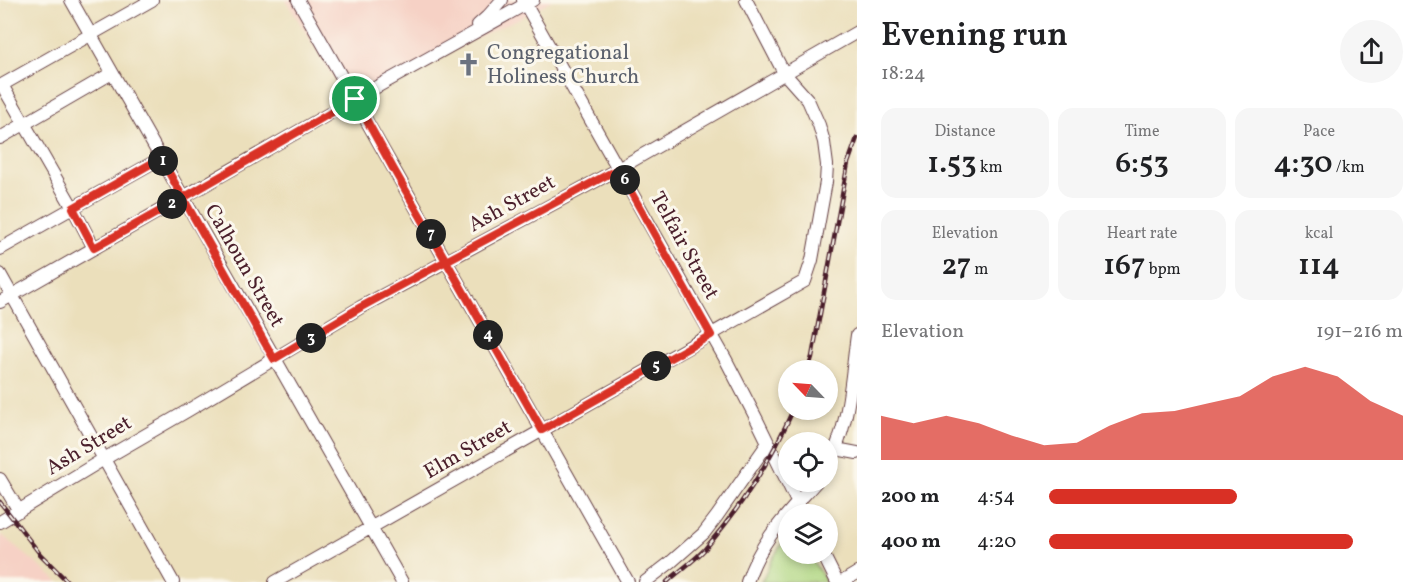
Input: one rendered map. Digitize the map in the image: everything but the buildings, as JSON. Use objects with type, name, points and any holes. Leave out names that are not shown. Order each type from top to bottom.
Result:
[{"type":"street","name":"Calhoun Street","points":[[71,0],[402,582]]},
{"type":"street","points":[[94,248],[1,86],[152,0]]},
{"type":"street","points":[[298,0],[628,582]]},
{"type":"street","points":[[461,39],[488,16],[502,0]]},
{"type":"street","points":[[746,0],[784,73]]},
{"type":"street","points":[[0,302],[528,1]]},
{"type":"street","name":"Telfair Street","points":[[528,1],[751,409],[797,503]]},
{"type":"street","name":"Ash Street","points":[[0,522],[361,307],[618,169],[857,32]]},
{"type":"street","points":[[0,138],[112,73]]},
{"type":"street","name":"Elm Street","points":[[275,582],[805,281],[812,260],[827,165],[824,142],[808,100],[784,73]]},
{"type":"street","points":[[0,249],[161,158]]},
{"type":"street","points":[[0,274],[173,582]]},
{"type":"street","points":[[838,441],[846,410],[857,335]]},
{"type":"street","points":[[645,582],[704,533],[768,443]]},
{"type":"street","points":[[838,449],[857,453]]},
{"type":"street","points":[[0,479],[19,511]]},
{"type":"street","points":[[747,582],[761,550],[777,525],[807,492]]},
{"type":"street","points":[[829,564],[839,582],[857,573]]},
{"type":"shaded area","points":[[286,0],[552,0],[522,17],[346,98]]},
{"type":"shaded area","points":[[2,535],[59,582],[0,582],[0,536]]},
{"type":"green space","points":[[778,550],[778,564],[815,564],[827,582],[761,582]]},
{"type":"railway","points":[[811,360],[848,163],[857,138]]},
{"type":"railway","points":[[667,582],[701,553],[731,517],[765,465],[788,420]]},
{"type":"railway","points":[[0,502],[40,554],[68,582]]},
{"type":"place","name":"Congregational Holiness Church","points":[[469,65]]},
{"type":"route","points":[[355,99],[183,198],[161,158],[73,208],[94,248],[183,198],[274,359],[361,307],[446,261],[542,430],[711,335],[618,169],[446,261],[355,99]]}]
